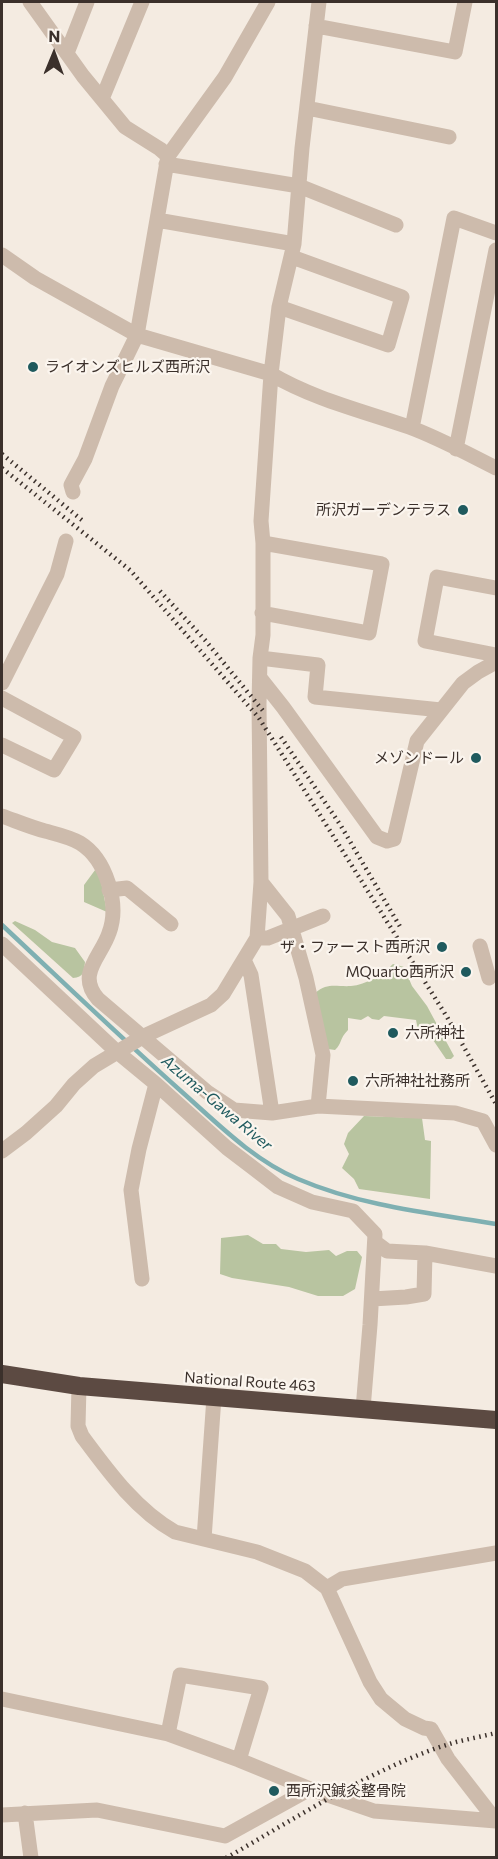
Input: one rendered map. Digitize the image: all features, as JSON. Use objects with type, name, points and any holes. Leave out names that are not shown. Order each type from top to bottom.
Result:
[{"type":"highway","name":"National Route 463","points":[[2,1374],[79,1386],[496,1420]]},
{"type":"street","points":[[30,2],[125,127],[160,148],[167,160],[298,186],[396,225]]},
{"type":"street","points":[[67,53],[87,2]]},
{"type":"street","points":[[102,99],[142,2]]},
{"type":"street","points":[[73,492],[71,485],[85,459],[112,386],[137,335],[167,160],[225,77],[268,2]]},
{"type":"street","points":[[2,1151],[48,1113],[94,1066],[144,1036],[211,1005],[223,994],[257,938],[261,882],[260,658],[263,635],[263,543],[261,521],[271,374],[279,307],[293,250],[319,2]]},
{"type":"street","points":[[316,26],[455,52],[465,2]]},
{"type":"street","points":[[308,108],[449,137]]},
{"type":"street","points":[[412,428],[454,218],[496,233]]},
{"type":"street","points":[[157,220],[293,250],[402,297],[388,345],[279,307]]},
{"type":"street","points":[[456,448],[496,250]]},
{"type":"street","points":[[2,255],[35,278],[137,335],[271,374],[284,382],[328,399],[412,428],[496,468]]},
{"type":"street","points":[[2,683],[57,574],[66,541]]},
{"type":"street","points":[[262,613],[369,633],[382,564],[263,543]]},
{"type":"street","points":[[496,588],[437,577],[425,641],[496,655]]},
{"type":"street","points":[[260,658],[318,665],[315,697],[441,710]]},
{"type":"street","points":[[260,678],[284,707],[376,837],[387,841],[394,839],[417,741],[463,684],[496,662]]},
{"type":"street","points":[[2,698],[74,737],[54,770],[2,745]]},
{"type":"street","points":[[2,816],[79,842],[98,858],[105,871],[112,906],[112,922],[109,934],[88,976],[90,989],[98,999],[207,1092],[234,1110],[272,1113],[318,1107],[454,1113],[483,1121],[496,1145]]},
{"type":"street","points":[[261,882],[288,916],[306,978],[323,1054],[318,1107]]},
{"type":"street","points":[[109,890],[128,888],[171,924]]},
{"type":"street","points":[[257,938],[268,938],[323,916]]},
{"type":"street","points":[[2,944],[116,1052],[156,1084],[227,1148],[278,1187],[312,1202],[353,1211],[375,1234],[363,1409]]},
{"type":"street","points":[[480,946],[489,978]]},
{"type":"street","points":[[244,960],[251,975],[272,1113]]},
{"type":"street","points":[[142,1279],[131,1190],[156,1084]]},
{"type":"street","points":[[375,1242],[387,1251],[425,1253],[496,1266]]},
{"type":"street","points":[[372,1299],[406,1298],[424,1294],[425,1253]]},
{"type":"street","points":[[79,1386],[78,1426],[82,1436],[131,1497],[175,1532],[257,1552],[305,1571],[327,1588],[370,1682],[381,1698],[405,1719],[431,1729],[448,1759],[496,1821]]},
{"type":"street","points":[[204,1539],[214,1397]]},
{"type":"street","points":[[327,1588],[342,1579],[496,1553]]},
{"type":"street","points":[[168,1734],[180,1675],[261,1689],[239,1760]]},
{"type":"street","points":[[2,1699],[168,1734],[239,1760],[309,1790],[374,1811],[496,1821]]},
{"type":"street","points":[[2,1815],[97,1810],[225,1836],[309,1790]]},
{"type":"street","points":[[25,1813],[31,1857]]},
{"type":"green space","points":[[98,866],[107,912],[84,902],[84,885]]},
{"type":"green space","points":[[15,921],[35,930],[52,942],[75,948],[85,962],[81,975],[73,978],[12,923]]},
{"type":"green space","points":[[393,964],[404,967],[412,986],[427,1006],[454,1056],[451,1059],[446,1059],[431,1037],[418,1030],[416,1020],[384,1016],[379,1020],[368,1016],[361,1020],[348,1018],[348,1030],[339,1046],[335,1050],[328,1049],[315,993],[328,986],[362,984]]},
{"type":"green space","points":[[364,1116],[422,1118],[425,1140],[431,1141],[430,1199],[359,1189],[354,1179],[342,1168],[349,1154],[344,1144],[348,1133]]},
{"type":"green space","points":[[248,1235],[263,1244],[276,1244],[281,1249],[306,1252],[329,1250],[336,1256],[347,1251],[357,1251],[362,1257],[355,1289],[343,1296],[318,1296],[289,1287],[220,1274],[221,1238]]},
{"type":"waterway","name":"Azuma-Gawa River","points":[[2,925],[209,1116],[266,1162],[298,1179],[346,1196],[395,1208],[496,1224]]},
{"type":"railway","points":[[2,454],[83,521]]},
{"type":"railway","points":[[2,468],[130,570],[259,718],[447,1017],[496,1104]]},
{"type":"railway","points":[[160,591],[205,640],[264,712]]},
{"type":"railway","points":[[281,737],[341,826],[402,930]]},
{"type":"railway","points":[[226,1858],[338,1793],[397,1764],[456,1742],[496,1733]]},
{"type":"place","name":"ライオンズヒルズ西所沢","points":[[33,367]]},
{"type":"place","name":"所沢ガーデンテラス","points":[[463,510]]},
{"type":"place","name":"メゾンドール","points":[[476,758]]},
{"type":"place","name":"ザ・ファースト西所沢","points":[[442,947]]},
{"type":"place","name":"MQuarto西所沢","points":[[466,972]]},
{"type":"place","name":"六所神社","points":[[393,1033]]},
{"type":"place","name":"六所神社社務所","points":[[353,1081]]},
{"type":"place","name":"西所沢鍼灸整骨院","points":[[274,1791]]}]
